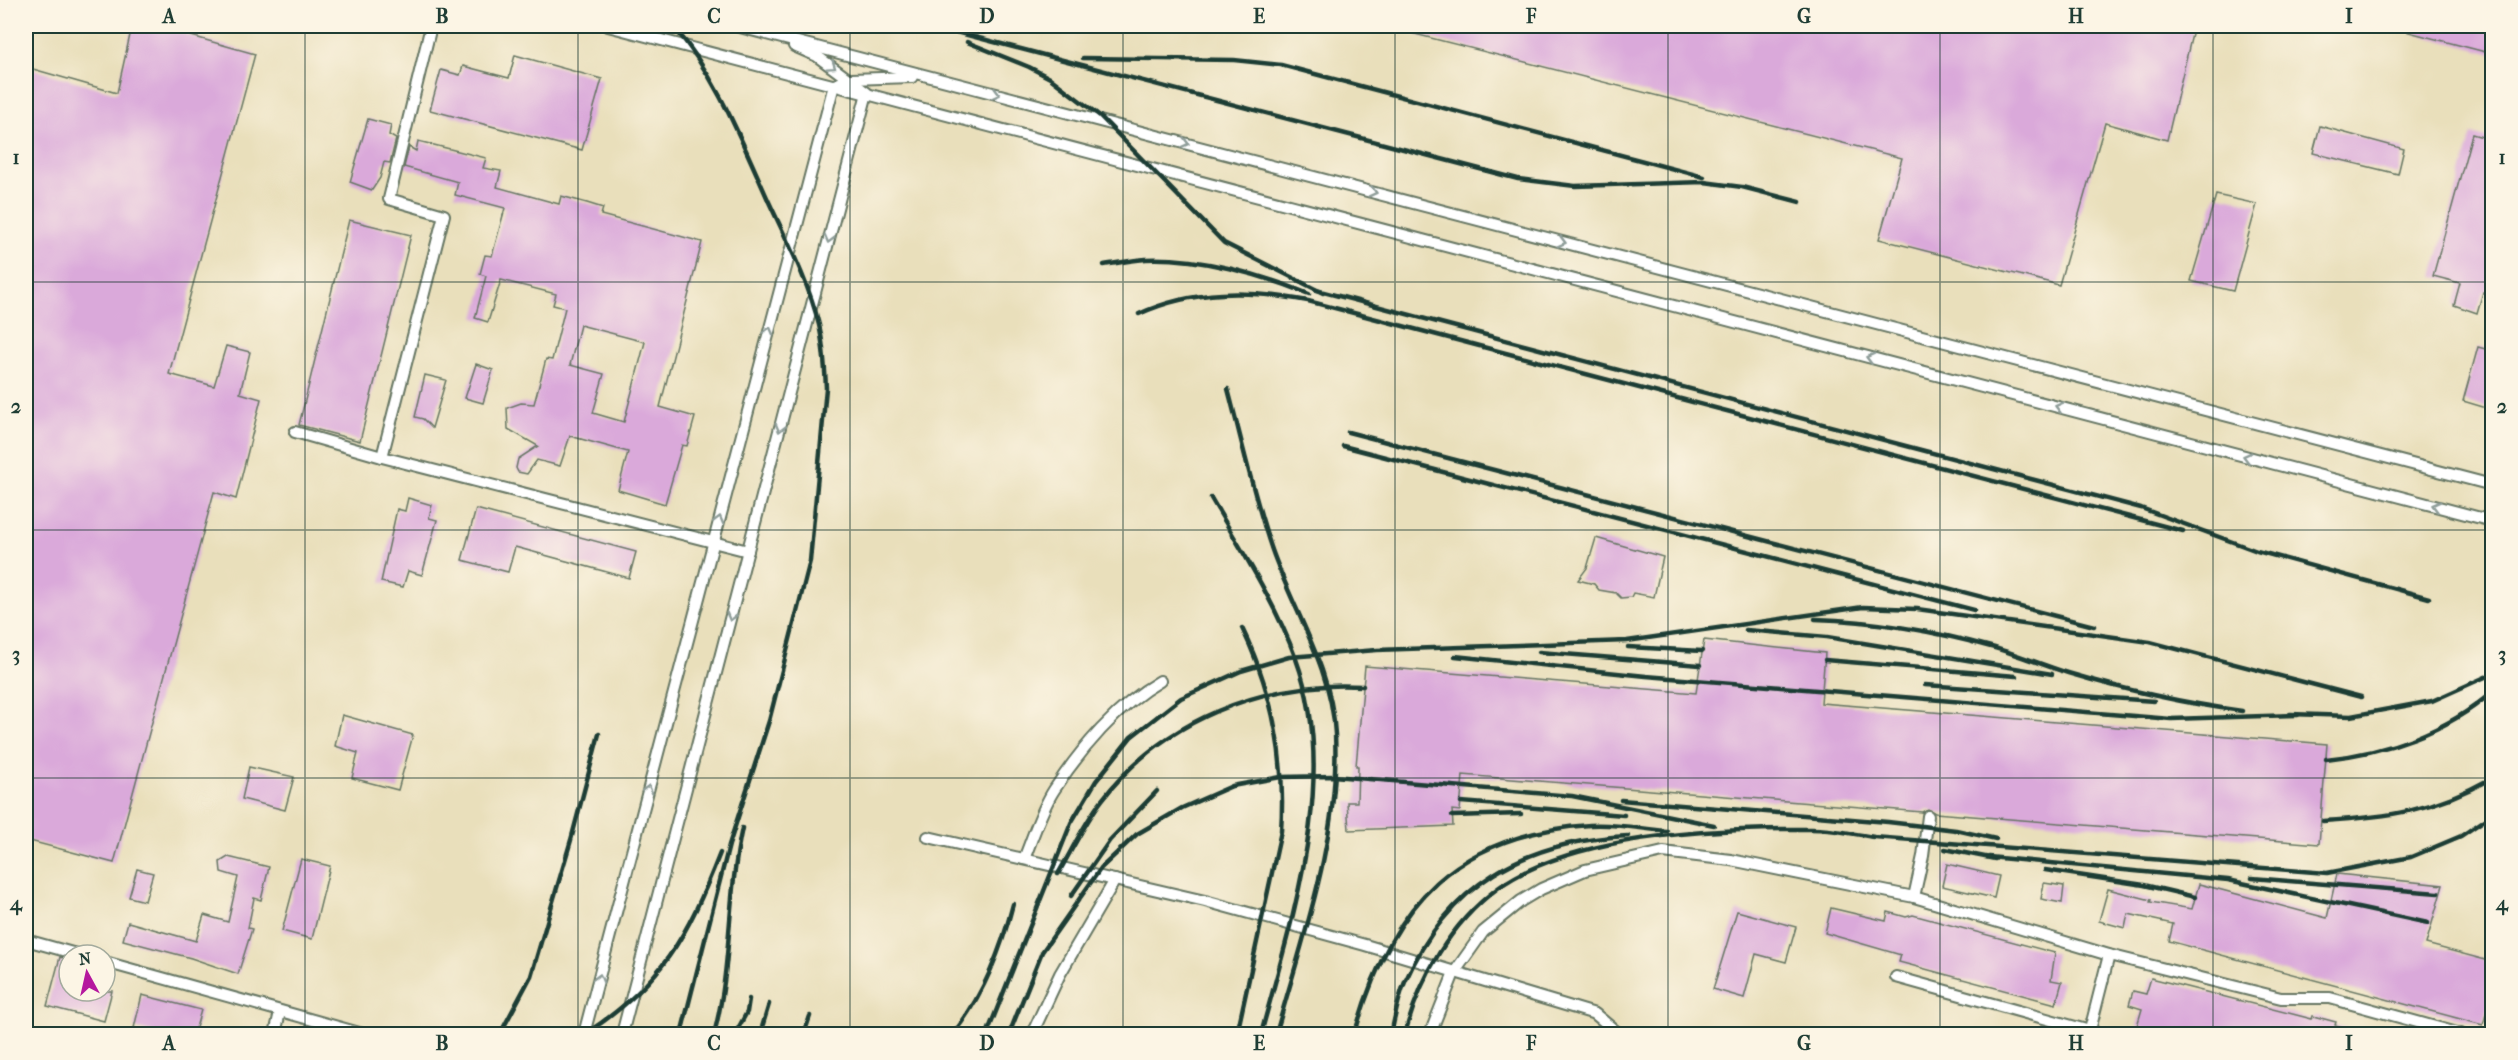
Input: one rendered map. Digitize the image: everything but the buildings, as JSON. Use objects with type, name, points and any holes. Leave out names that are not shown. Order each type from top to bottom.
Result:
[{"type":"lane","points":[[382,457],[444,214],[389,199],[431,26]]},
{"type":"lane","points":[[608,26],[2493,521]]},
{"type":"lane","points":[[736,26],[2493,485]]},
{"type":"lane","points":[[761,32],[818,56],[867,93]]},
{"type":"lane","points":[[834,85],[850,79],[901,76],[939,79]]},
{"type":"lane","points":[[584,1035],[834,85]]},
{"type":"lane","points":[[622,1035],[867,93]]},
{"type":"lane","points":[[295,432],[382,457],[748,551]]},
{"type":"lane","points":[[1024,859],[1053,792],[1107,723],[1140,693],[1160,681]]},
{"type":"lane","points":[[1914,897],[1923,856],[1928,816]]},
{"type":"lane","points":[[928,837],[1115,880],[1315,931],[1595,1014],[1619,1035]]},
{"type":"lane","points":[[1430,1035],[1454,973],[1483,932],[1521,901],[1541,889],[1585,870],[1663,852],[1731,860],[1914,897],[2109,955],[2281,998],[2330,998],[2461,1035]]},
{"type":"lane","points":[[1032,1035],[1060,974],[1115,880]]},
{"type":"lane","points":[[26,939],[57,948]]},
{"type":"lane","points":[[1896,977],[2089,1033],[2109,955]]},
{"type":"lane","points":[[117,965],[363,1035]]},
{"type":"lane","points":[[274,1035],[280,1012]]},
{"type":"railway","points":[[673,26],[703,66],[727,110],[797,262],[819,325],[826,388],[810,561],[769,721],[729,845],[681,1034]]},
{"type":"railway","points":[[933,26],[1518,179],[1575,186],[1704,182],[1742,187],[1800,202]]},
{"type":"railway","points":[[967,42],[1050,78],[1100,116],[1224,243],[1323,293]]},
{"type":"railway","points":[[1083,58],[1234,60],[1281,65],[1704,177]]},
{"type":"railway","points":[[1104,265],[1146,259],[1187,261],[1229,268],[1309,294]]},
{"type":"railway","points":[[1316,290],[2141,508],[2257,551],[2429,598]]},
{"type":"railway","points":[[1139,314],[1180,300],[1222,294],[1265,295],[1308,301],[2183,531]]},
{"type":"railway","points":[[1228,389],[1272,550],[1327,686],[1335,734],[1335,772],[1326,848],[1318,886],[1276,1034]]},
{"type":"railway","points":[[1348,432],[2094,626]]},
{"type":"railway","points":[[1343,446],[1974,610]]},
{"type":"railway","points":[[1211,498],[1257,577],[1288,638],[1308,705],[1313,751],[1312,799],[1307,848],[1286,943],[1261,1034]]},
{"type":"railway","points":[[987,1034],[1071,823],[1096,781],[1131,737],[1181,698],[1241,671],[1289,657],[1377,650],[1627,641],[1863,607],[1917,609],[2150,642],[2361,697]]},
{"type":"railway","points":[[1815,619],[1882,625],[1948,636],[2001,650],[2111,685],[2176,700],[2242,711]]},
{"type":"railway","points":[[1237,1034],[1281,831],[1282,805],[1275,727],[1262,677],[1242,628]]},
{"type":"railway","points":[[1746,630],[1827,637],[2052,674]]},
{"type":"railway","points":[[1628,647],[1702,651]]},
{"type":"railway","points":[[1539,652],[1700,665]]},
{"type":"railway","points":[[1455,656],[1646,676],[2171,719],[2298,715]]},
{"type":"railway","points":[[1825,660],[2016,676]]},
{"type":"railway","points":[[2290,714],[2351,716],[2432,701],[2492,674]]},
{"type":"railway","points":[[1925,685],[2154,701]]},
{"type":"railway","points":[[1058,874],[1102,800],[1127,772],[1185,727],[1253,698],[1289,690],[1326,686],[1363,686]]},
{"type":"railway","points":[[2326,759],[2370,752],[2414,738],[2455,718],[2492,692]]},
{"type":"railway","points":[[500,1034],[531,976],[599,734]]},
{"type":"railway","points":[[1009,1034],[1042,952],[1101,868],[1137,834],[1182,808],[1232,786],[1281,777],[1333,776],[1572,796],[1714,825]]},
{"type":"railway","points":[[2323,821],[2411,810],[2450,798],[2492,778]]},
{"type":"railway","points":[[1071,896],[1110,840],[1157,791]]},
{"type":"railway","points":[[1621,800],[1888,822],[1956,830],[1996,839]]},
{"type":"railway","points":[[1461,802],[1624,815]]},
{"type":"railway","points":[[1452,816],[1521,814]]},
{"type":"railway","points":[[1405,1034],[1428,972],[1451,935],[1481,902],[1498,888],[1529,870],[1566,855],[1606,845],[1692,833],[1819,829],[1874,837],[2327,873],[2411,857],[2461,836],[2492,815]]},
{"type":"railway","points":[[1357,1026],[1372,982],[1390,944],[1411,911],[1437,883],[1467,860],[1502,843],[1543,831],[1590,825],[1619,825],[1667,831]]},
{"type":"railway","points":[[714,1034],[724,983],[734,879],[742,828]]},
{"type":"railway","points":[[1391,1034],[1405,982],[1423,948],[1443,919],[1467,894],[1494,874],[1523,859],[1555,847],[1628,836]]},
{"type":"railway","points":[[1945,849],[1995,859]]},
{"type":"railway","points":[[585,1034],[634,996],[669,956],[696,910],[720,853]]},
{"type":"railway","points":[[1989,857],[2228,880],[2428,923]]},
{"type":"railway","points":[[2045,870],[2144,885],[2195,897]]},
{"type":"railway","points":[[2252,878],[2438,893]]},
{"type":"railway","points":[[953,1034],[982,989],[990,972],[1013,904]]},
{"type":"railway","points":[[735,1034],[747,1012],[749,999]]},
{"type":"railway","points":[[760,1034],[769,1004]]},
{"type":"railway","points":[[804,1034],[810,1016]]}]
